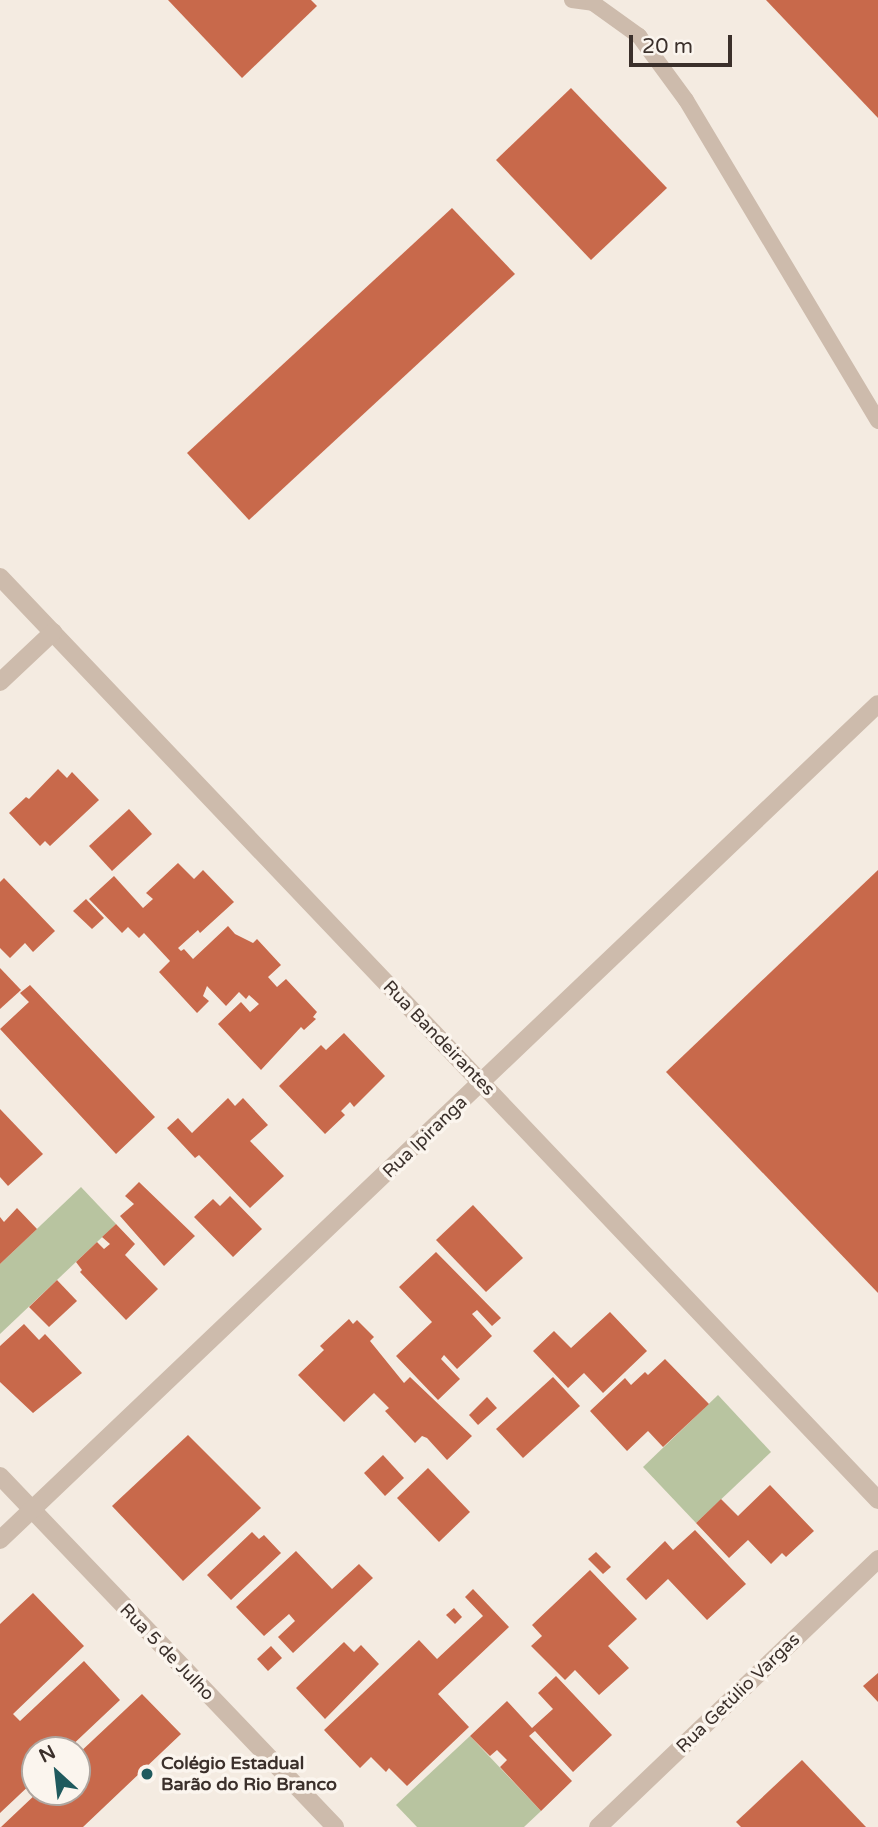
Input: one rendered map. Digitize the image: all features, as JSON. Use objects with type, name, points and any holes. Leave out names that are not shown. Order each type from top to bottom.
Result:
[{"type":"street","name":"Rua Bandeirantes","points":[[0,577],[878,1500]]},
{"type":"street","points":[[0,682],[53,632]]},
{"type":"street","name":"Rua Ipiranga","points":[[0,1540],[878,704]]},
{"type":"street","name":"Rua 5 de Julho","points":[[0,1476],[335,1827]]},
{"type":"street","name":"Rua Getúlio Vargas","points":[[598,1827],[878,1559]]},
{"type":"lane","points":[[572,0],[593,3],[639,36],[686,100],[878,421]]},
{"type":"green space","points":[[81,1187],[116,1224],[0,1334],[0,1264]]},
{"type":"green space","points":[[718,1395],[771,1452],[696,1523],[643,1467]]},
{"type":"green space","points":[[470,1736],[541,1811],[524,1827],[417,1827],[396,1805]]},
{"type":"building","points":[[168,0],[311,0],[317,6],[242,78]]},
{"type":"building","points":[[766,0],[878,0],[878,118]]},
{"type":"building","points":[[571,88],[667,188],[591,260],[496,160]]},
{"type":"building","points":[[452,208],[515,274],[249,520],[187,453]]},
{"type":"building","points":[[58,769],[67,778],[72,772],[99,800],[50,846],[45,841],[40,846],[9,813],[26,797],[29,799]]},
{"type":"building","points":[[129,809],[152,834],[112,871],[89,846]]},
{"type":"building","points":[[178,863],[194,879],[203,870],[234,902],[200,933],[198,930],[178,948],[181,951],[184,949],[193,959],[228,926],[235,934],[253,943],[257,939],[281,965],[268,977],[277,987],[286,979],[317,1012],[313,1017],[316,1019],[304,1030],[301,1027],[261,1070],[218,1024],[241,1002],[250,1012],[259,1004],[249,995],[246,999],[239,992],[226,1006],[207,986],[203,996],[209,1001],[197,1013],[159,972],[170,961],[144,933],[139,938],[128,927],[122,933],[89,899],[114,876],[143,908],[153,899],[146,893]]},
{"type":"building","points":[[878,870],[878,1293],[666,1072]]},
{"type":"building","points":[[4,878],[55,931],[33,952],[25,943],[10,958],[0,948],[0,882]]},
{"type":"building","points":[[86,899],[104,918],[92,929],[73,911]]},
{"type":"building","points":[[0,968],[21,990],[0,1009]]},
{"type":"building","points":[[30,985],[155,1117],[116,1154],[0,1029],[29,1002],[20,993]]},
{"type":"building","points":[[344,1033],[385,1076],[354,1107],[350,1102],[341,1111],[345,1115],[325,1134],[279,1086],[321,1045],[326,1050]]},
{"type":"building","points":[[228,1098],[235,1106],[243,1098],[268,1125],[250,1141],[284,1176],[250,1208],[199,1155],[195,1158],[167,1128],[178,1118],[192,1133]]},
{"type":"building","points":[[0,1109],[43,1154],[8,1186],[0,1177]]},
{"type":"building","points":[[139,1182],[195,1236],[164,1266],[120,1216],[134,1204],[125,1196]]},
{"type":"building","points":[[230,1196],[262,1229],[233,1257],[194,1217],[213,1199],[220,1206]]},
{"type":"building","points":[[473,1205],[523,1258],[486,1292],[436,1240]]},
{"type":"building","points":[[17,1208],[37,1229],[0,1264],[0,1217],[4,1222]]},
{"type":"building","points":[[116,1224],[135,1244],[125,1255],[158,1289],[126,1320],[80,1272],[82,1270],[76,1262],[97,1242],[104,1249],[110,1244],[102,1237]]},
{"type":"building","points":[[436,1252],[501,1318],[492,1326],[477,1310],[472,1314],[492,1336],[457,1369],[444,1355],[441,1359],[460,1379],[438,1400],[396,1356],[432,1322],[399,1287]]},
{"type":"building","points":[[57,1280],[77,1301],[49,1327],[29,1307]]},
{"type":"building","points":[[610,1312],[647,1351],[603,1393],[584,1373],[568,1388],[533,1351],[554,1331],[571,1348]]},
{"type":"building","points":[[349,1319],[353,1324],[357,1320],[374,1337],[370,1341],[404,1383],[410,1377],[472,1436],[447,1460],[427,1438],[422,1436],[415,1443],[385,1411],[389,1408],[374,1393],[344,1422],[298,1375],[324,1350],[320,1346]]},
{"type":"building","points":[[24,1324],[39,1340],[45,1334],[82,1373],[33,1413],[0,1382],[0,1346]]},
{"type":"building","points":[[665,1359],[709,1404],[663,1447],[648,1431],[627,1451],[590,1411],[625,1378],[631,1385],[645,1372],[648,1375]]},
{"type":"building","points":[[553,1377],[580,1406],[523,1458],[496,1429]]},
{"type":"building","points":[[487,1397],[497,1408],[478,1425],[469,1415]]},
{"type":"building","points":[[188,1435],[261,1508],[183,1581],[112,1506]]},
{"type":"building","points":[[383,1455],[404,1478],[385,1496],[364,1473]]},
{"type":"building","points":[[428,1468],[470,1512],[439,1542],[397,1498]]},
{"type":"building","points":[[770,1485],[814,1531],[786,1557],[782,1553],[771,1564],[748,1540],[729,1558],[696,1523],[721,1499],[738,1516]]},
{"type":"building","points":[[695,1530],[746,1584],[707,1620],[668,1579],[646,1600],[626,1579],[665,1541],[673,1550]]},
{"type":"building","points":[[252,1532],[259,1539],[264,1535],[281,1553],[231,1600],[207,1575]]},
{"type":"building","points":[[296,1551],[332,1589],[359,1564],[373,1578],[293,1653],[278,1637],[295,1621],[289,1614],[264,1636],[236,1607]]},
{"type":"building","points":[[596,1552],[611,1567],[603,1574],[588,1559]]},
{"type":"building","points":[[590,1570],[637,1619],[608,1646],[629,1668],[599,1695],[575,1670],[565,1680],[531,1646],[542,1636],[532,1625]]},
{"type":"building","points":[[473,1589],[509,1627],[438,1694],[469,1727],[407,1786],[389,1768],[386,1772],[371,1757],[360,1768],[324,1730],[419,1640],[437,1659],[483,1616],[465,1597]]},
{"type":"building","points":[[33,1593],[84,1646],[13,1714],[20,1721],[84,1661],[120,1700],[82,1736],[21,1736],[21,1793],[0,1813],[0,1624]]},
{"type":"building","points":[[454,1608],[462,1617],[455,1624],[446,1615]]},
{"type":"building","points":[[344,1642],[354,1652],[361,1645],[379,1664],[325,1719],[296,1688]]},
{"type":"building","points":[[271,1646],[282,1658],[268,1671],[257,1659]]},
{"type":"building","points":[[878,1673],[878,1702],[863,1686]]},
{"type":"building","points":[[556,1676],[612,1735],[573,1772],[535,1731],[529,1736],[572,1781],[541,1811],[500,1767],[507,1760],[497,1750],[490,1756],[470,1736],[507,1701],[532,1728],[553,1709],[538,1693]]},
{"type":"building","points":[[142,1694],[181,1734],[83,1827],[1,1827],[23,1806],[91,1806],[91,1742]]},
{"type":"building","points":[[802,1760],[866,1827],[741,1827],[736,1822]]},
{"type":"place","name":"Colégio Estadual Barão do Rio Branco","points":[[147,1774]]}]
